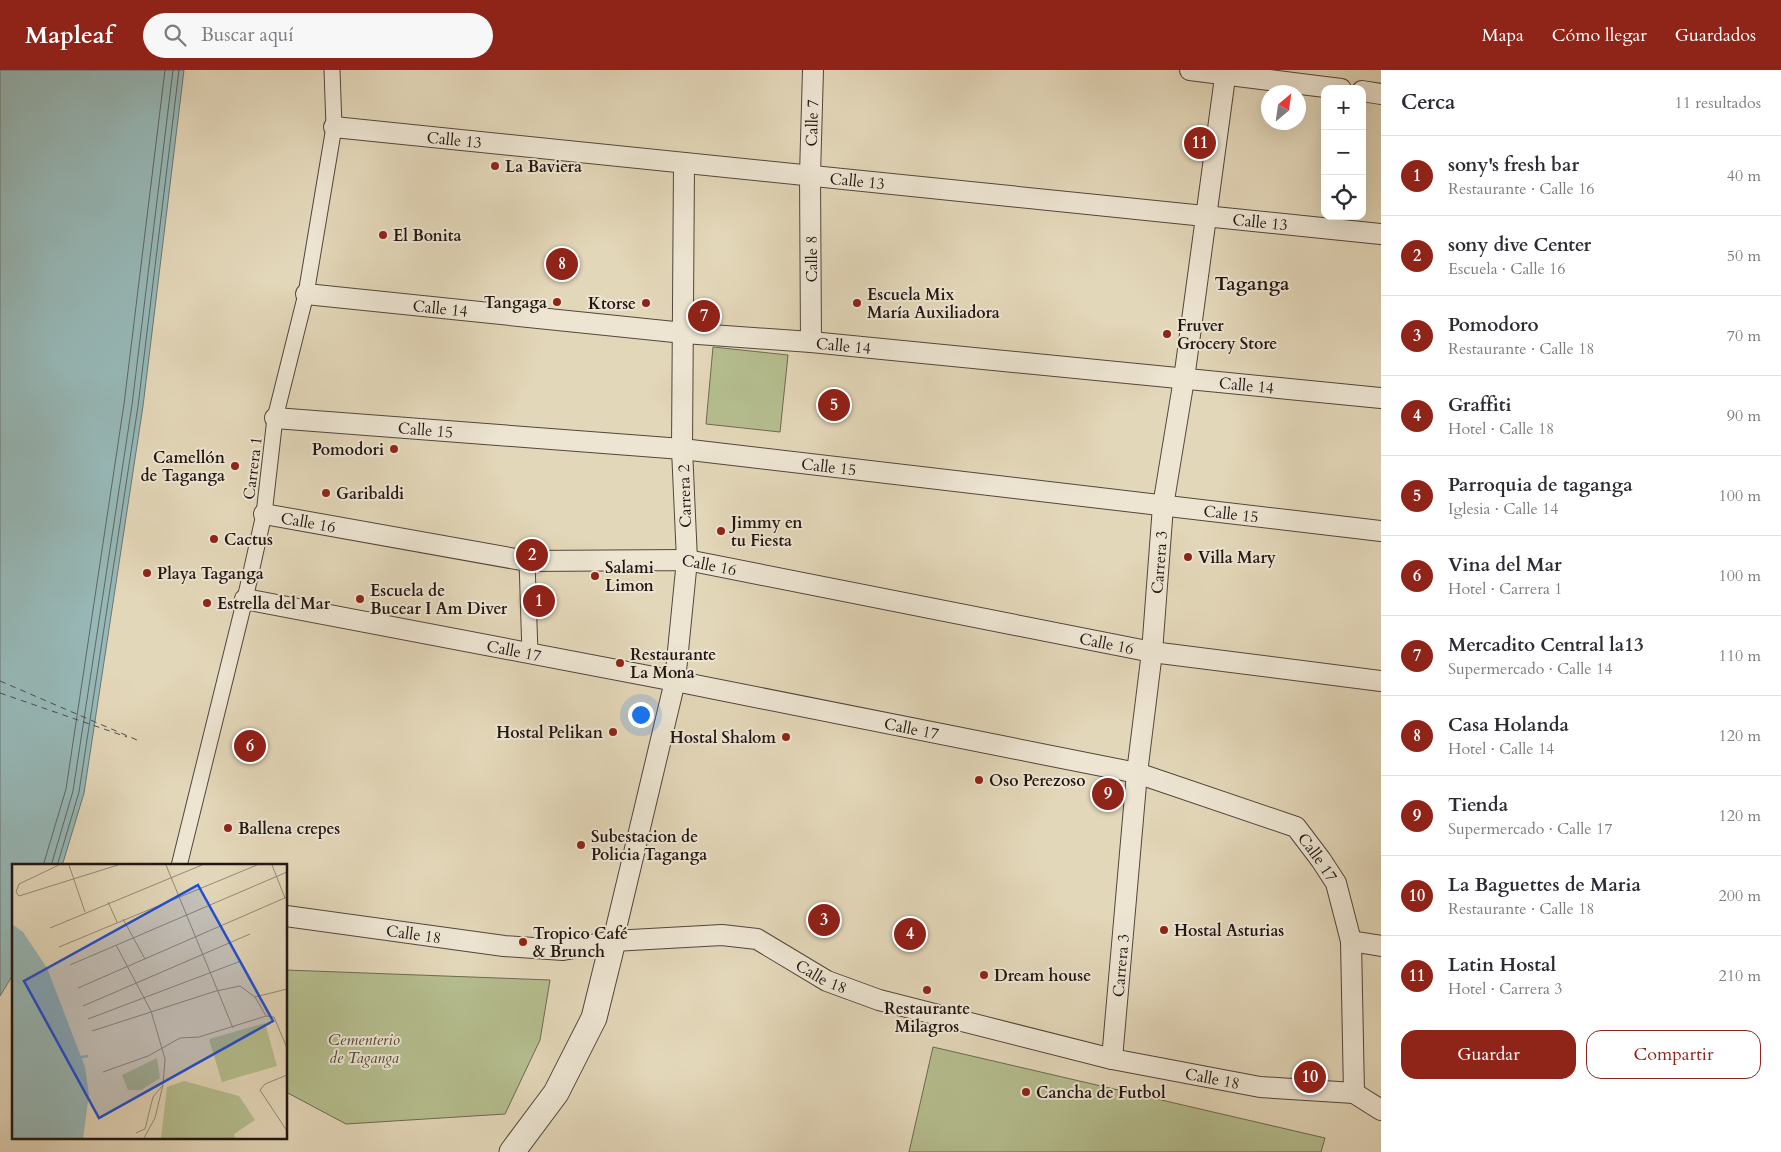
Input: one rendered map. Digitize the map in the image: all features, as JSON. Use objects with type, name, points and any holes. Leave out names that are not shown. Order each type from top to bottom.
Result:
[{"type":"street","name":"Carrera 1","points":[[180,864],[246,599],[264,514],[275,418],[306,294],[334,127],[332,70]]},
{"type":"street","name":"Calle 7","points":[[810,175],[813,70]]},
{"type":"street","points":[[1190,70],[1225,72],[1321,86]]},
{"type":"street","name":"Carrera 3","points":[[1112,1059],[1137,773],[1152,652],[1163,506],[1184,379],[1225,72]]},
{"type":"street","points":[[1366,92],[1381,94]]},
{"type":"street","name":"Calle 13","points":[[334,127],[1381,234]]},
{"type":"street","name":"Carrera 2","points":[[613,942],[675,681],[687,560],[682,449],[684,162]]},
{"type":"street","name":"Calle 8","points":[[810,175],[812,342]]},
{"type":"street","name":"Calle 14","points":[[306,294],[684,334],[812,342],[1381,398]]},
{"type":"street","name":"Calle 15","points":[[275,418],[682,449],[1381,531]]},
{"type":"street","name":"Calle 16","points":[[264,514],[528,562],[687,560],[1152,652],[1381,680]]},
{"type":"street","points":[[528,562],[530,654]]},
{"type":"street","name":"Calle 17","points":[[246,599],[675,681],[1137,773],[1296,827],[1336,883],[1351,941],[1354,1093]]},
{"type":"street","name":"Calle 18","points":[[288,916],[524,947],[564,950],[613,942],[722,935],[757,940],[827,981],[879,1000],[1112,1059],[1260,1087],[1354,1093]]},
{"type":"street","points":[[1351,941],[1381,946]]},
{"type":"street","points":[[512,1152],[556,1093],[594,1018],[613,942]]},
{"type":"street","points":[[1354,1093],[1381,1110]]},
{"type":"green space","points":[[713,347],[788,355],[780,432],[706,424]]},
{"type":"green space","name":"Cementerio de Taganga","points":[[288,970],[550,980],[540,1040],[505,1114],[346,1124],[288,1093]]},
{"type":"green space","name":"Cancha de Futbol","points":[[933,1047],[1325,1138],[1321,1152],[909,1152]]},
{"type":"water","points":[[0,70],[184,70],[143,406],[84,793],[63,864],[12,864],[12,976],[0,996]]},
{"type":"ferry route","points":[[0,681],[137,740]]},
{"type":"ferry route","points":[[0,693],[127,737]]},
{"type":"place","name":"Latin Hostal","points":[[1200,143]]},
{"type":"place","name":"La Baviera","points":[[495,166]]},
{"type":"place","name":"El Bonita","points":[[383,235]]},
{"type":"place","name":"Casa Holanda","points":[[562,264]]},
{"type":"place","name":"Tangaga","points":[[557,302]]},
{"type":"place","name":"Ktorse","points":[[646,303]]},
{"type":"place","name":"Escuela Mix María Auxiliadora","points":[[857,303]]},
{"type":"place","name":"Mercadito Central la13","points":[[704,316]]},
{"type":"place","name":"Fruver Grocery Store","points":[[1167,334]]},
{"type":"place","name":"Parroquia de taganga","points":[[834,405]]},
{"type":"place","name":"Pomodori","points":[[394,449]]},
{"type":"place","name":"Camellón de Taganga","points":[[235,466]]},
{"type":"place","name":"Garibaldi","points":[[326,493]]},
{"type":"place","name":"Jimmy en tu Fiesta","points":[[721,531]]},
{"type":"place","name":"Cactus","points":[[214,539]]},
{"type":"place","name":"sony dive Center","points":[[532,555]]},
{"type":"place","name":"Villa Mary","points":[[1188,557]]},
{"type":"place","name":"Playa Taganga","points":[[147,573]]},
{"type":"place","name":"Salami Limon","points":[[595,576]]},
{"type":"place","name":"Escuela de Bucear I Am Diver","points":[[360,599]]},
{"type":"place","name":"sony's fresh bar","points":[[539,601]]},
{"type":"place","name":"Estrella del Mar","points":[[207,603]]},
{"type":"place","name":"Restaurante La Mona","points":[[620,663]]},
{"type":"place","name":"Hostal Pelikan","points":[[613,732]]},
{"type":"place","name":"Hostal Shalom","points":[[786,737]]},
{"type":"place","name":"Vina del Mar","points":[[250,746]]},
{"type":"place","name":"Oso Perezoso","points":[[979,780]]},
{"type":"place","name":"Tienda","points":[[1108,794]]},
{"type":"place","name":"Ballena crepes","points":[[228,828]]},
{"type":"place","name":"Subestacion de Policia Taganga","points":[[581,845]]},
{"type":"place","name":"Pomodoro","points":[[824,920]]},
{"type":"place","name":"Hostal Asturias","points":[[1164,930]]},
{"type":"place","name":"Graffiti","points":[[910,934]]},
{"type":"place","name":"Tropico Café & Brunch","points":[[523,942]]},
{"type":"place","name":"Dream house","points":[[984,975]]},
{"type":"place","name":"Restaurante Milagros","points":[[927,990]]},
{"type":"place","name":"La Baguettes de Maria","points":[[1310,1077]]},
{"type":"place","name":"Cancha de Futbol","points":[[1026,1092]]},
{"type":"district","name":"Taganga","points":[[1252,283]]}]
